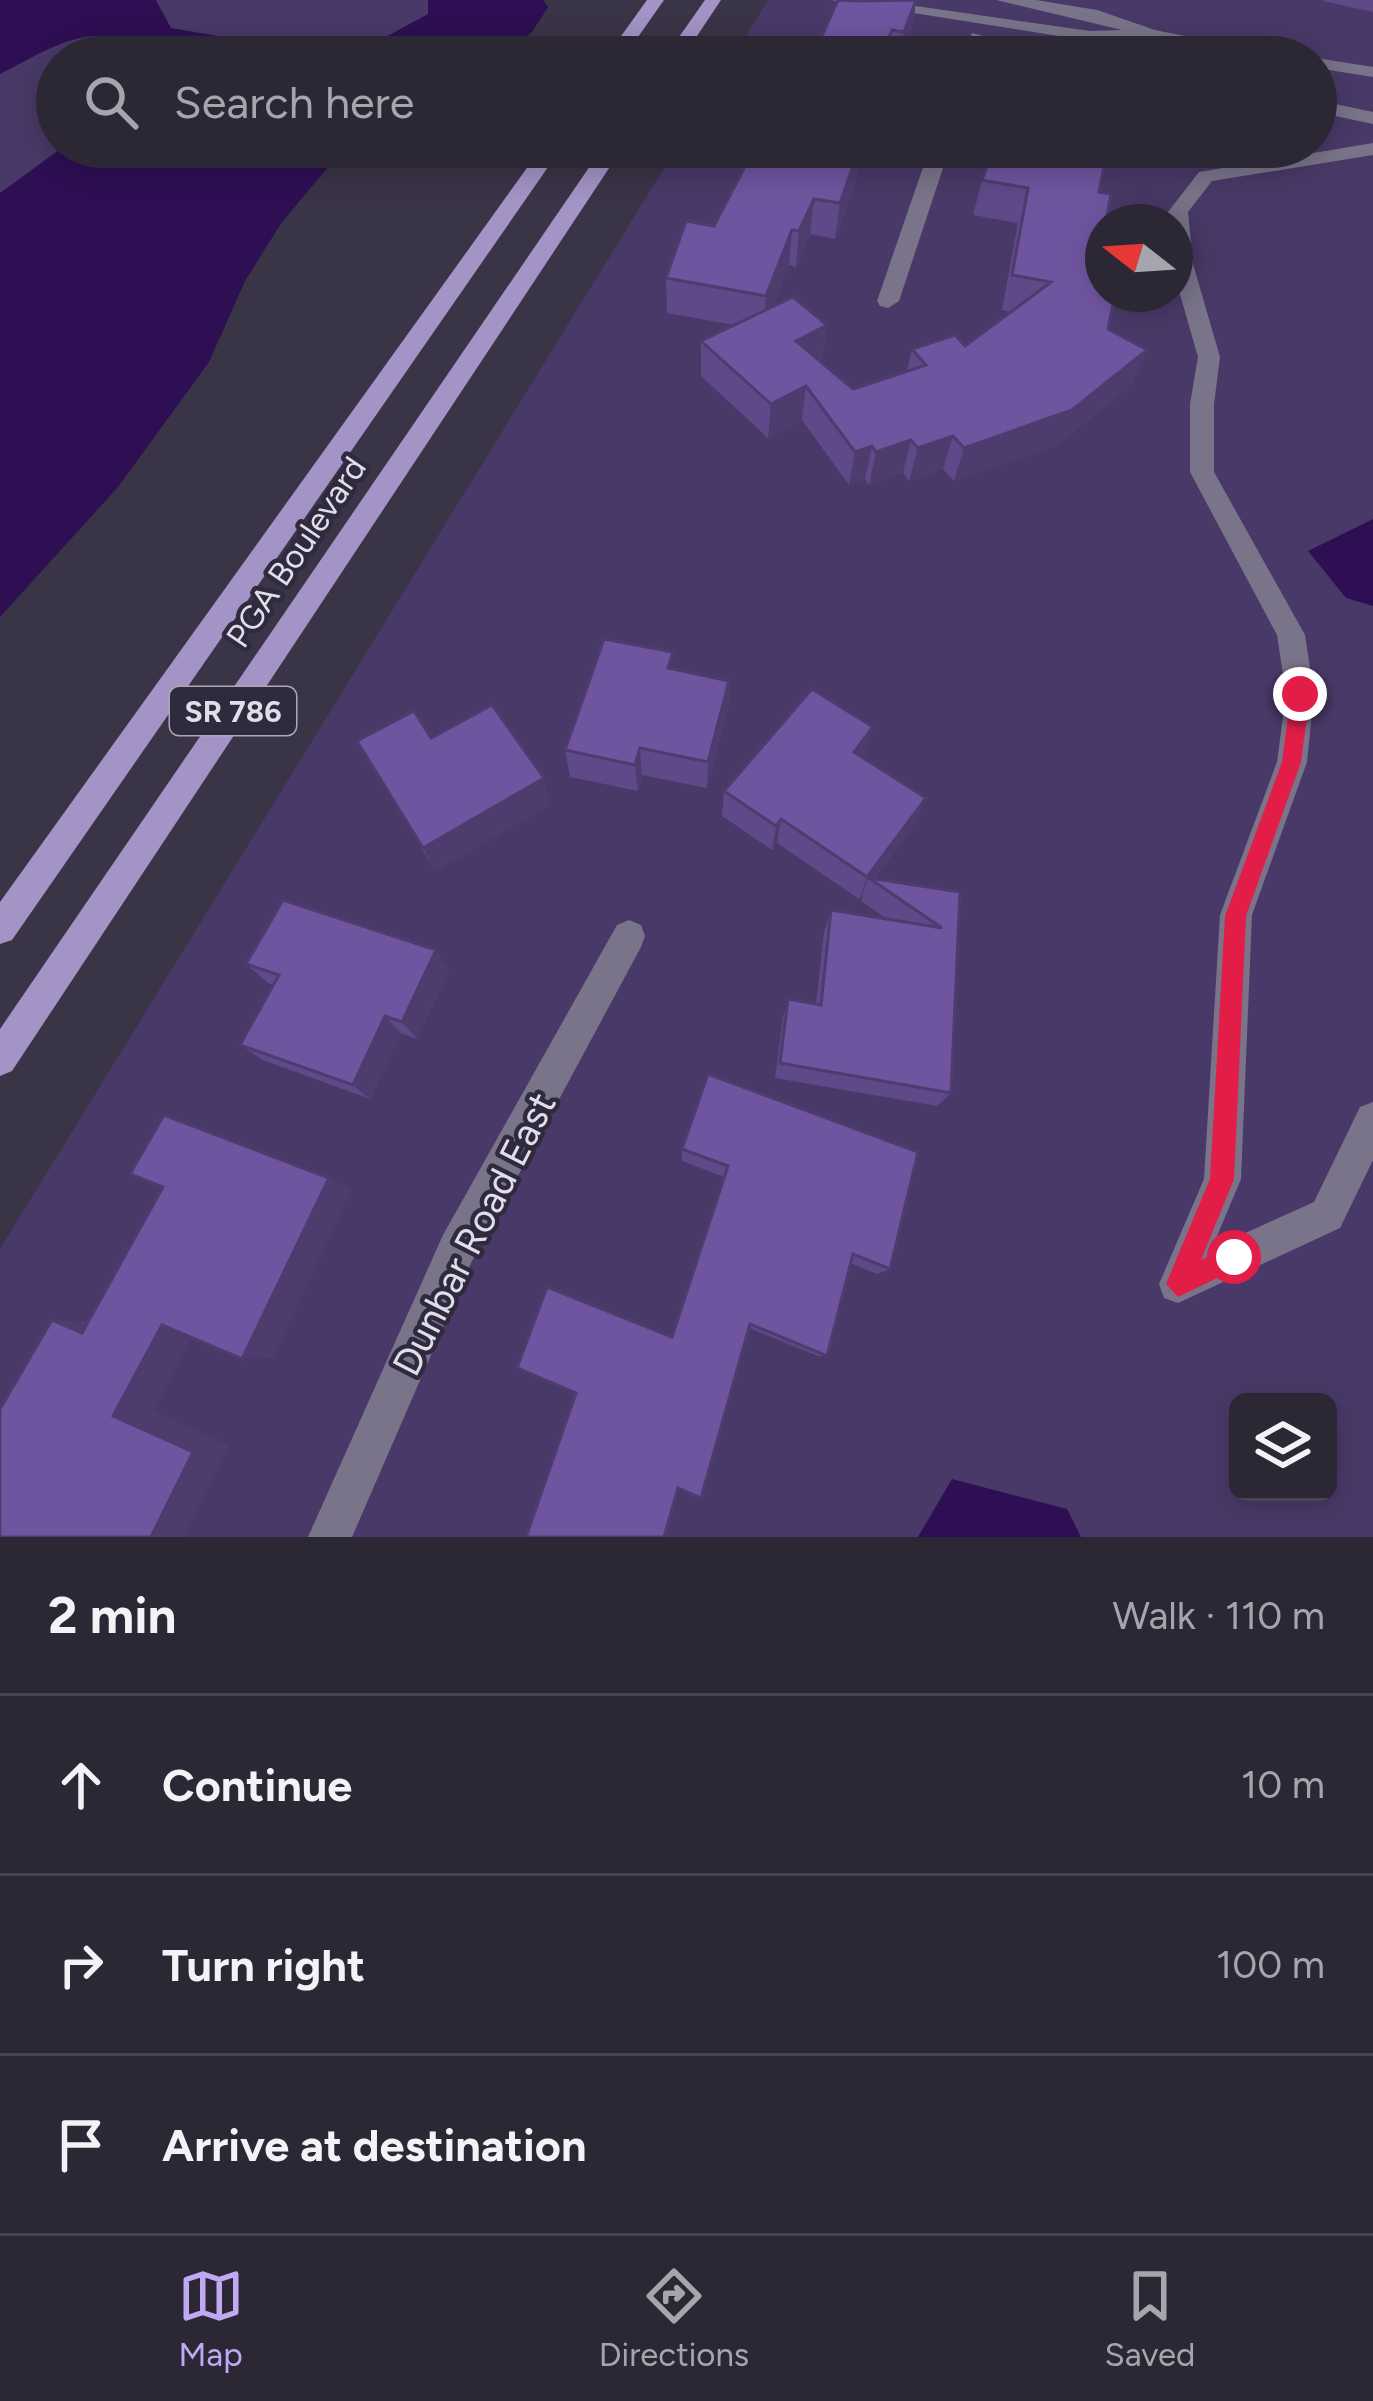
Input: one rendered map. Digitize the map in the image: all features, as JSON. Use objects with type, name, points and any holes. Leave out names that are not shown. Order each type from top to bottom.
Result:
[{"type":"main road","points":[[631,36],[656,0]]},
{"type":"main road","points":[[688,36],[713,0]]},
{"type":"main road","name":"PGA Boulevard","points":[[0,928],[537,168]]},
{"type":"main road","name":"PGA Boulevard","points":[[0,1059],[599,168]]},
{"type":"street","points":[[839,0],[1051,30],[1156,36]]},
{"type":"street","points":[[1004,0],[1097,15],[1150,35]]},
{"type":"street","points":[[1131,8],[1150,35]]},
{"type":"street","points":[[1051,30],[1058,9]]},
{"type":"street","points":[[949,16],[1042,36]]},
{"type":"street","points":[[1337,66],[1373,72]]},
{"type":"street","points":[[1337,110],[1373,118]]},
{"type":"street","points":[[1337,154],[1373,148]]},
{"type":"street","points":[[888,301],[933,168]]},
{"type":"street","points":[[1254,168],[1206,176],[1178,212],[1182,264],[1209,357],[1202,404],[1202,472],[1291,635],[1300,694],[1292,762],[1235,916],[1222,1179],[1178,1284],[1328,1215],[1373,1120]]},
{"type":"street","name":"Dunbar Road East","points":[[330,1537],[458,1249],[629,937]]},
{"type":"shaded area","points":[[0,0],[440,0],[420,36],[36,36],[36,168],[290,168],[0,446]]},
{"type":"shaded area","points":[[0,0],[156,0],[171,28],[218,36],[36,36],[36,56],[0,74]]},
{"type":"shaded area","points":[[428,0],[543,0],[548,7],[527,36],[388,36],[428,14]]},
{"type":"shaded area","points":[[768,0],[1373,0],[1373,1537],[0,1537],[0,1249],[664,168],[1337,168],[1337,36],[746,36]]},
{"type":"shaded area","points":[[36,167],[327,168],[282,222],[245,281],[209,362],[118,487],[0,617],[0,193]]},
{"type":"shaded area","points":[[1373,519],[1373,606],[1346,598],[1308,551]]},
{"type":"shaded area","points":[[952,1479],[1067,1509],[1081,1537],[918,1537]]},
{"type":"building","points":[[838,0],[916,0],[904,32],[822,36]]},
{"type":"building","points":[[744,168],[852,168],[840,203],[814,199],[799,231],[792,230],[766,296],[666,278],[686,221],[714,226]]},
{"type":"building","points":[[986,168],[1104,168],[1099,192],[1111,194],[1109,204],[1085,204],[1085,312],[1111,312],[1108,329],[1147,350],[1072,410],[964,448],[953,436],[918,448],[911,440],[876,452],[872,446],[855,452],[806,386],[771,404],[701,341],[793,297],[827,325],[796,341],[853,389],[926,365],[912,349],[955,335],[965,346],[1051,282],[1012,275],[1028,188],[982,180]]},
{"type":"building","points":[[604,639],[673,652],[668,668],[729,681],[708,762],[640,748],[635,765],[565,750]]},
{"type":"building","points":[[812,689],[873,727],[854,752],[926,798],[867,877],[781,819],[776,826],[724,791]]},
{"type":"building","points":[[492,705],[544,778],[423,848],[357,741],[414,711],[431,738]]},
{"type":"building","points":[[869,878],[960,892],[951,1093],[780,1063],[788,999],[821,1005],[831,910],[942,928]]},
{"type":"building","points":[[283,900],[436,950],[402,1022],[385,1016],[353,1085],[240,1045],[279,975],[246,964]]},
{"type":"building","points":[[708,1074],[918,1152],[890,1269],[853,1254],[827,1356],[750,1324],[701,1498],[678,1488],[664,1537],[526,1537],[576,1393],[517,1368],[547,1287],[672,1337],[728,1166],[682,1149]]},
{"type":"building","points":[[164,1115],[329,1178],[242,1359],[162,1325],[113,1416],[193,1452],[151,1537],[0,1537],[0,1409],[52,1320],[82,1333],[163,1187],[130,1174]]},
{"type":"route","points":[[1234,1257],[1178,1284],[1222,1179],[1235,916],[1292,762],[1300,694]]}]
